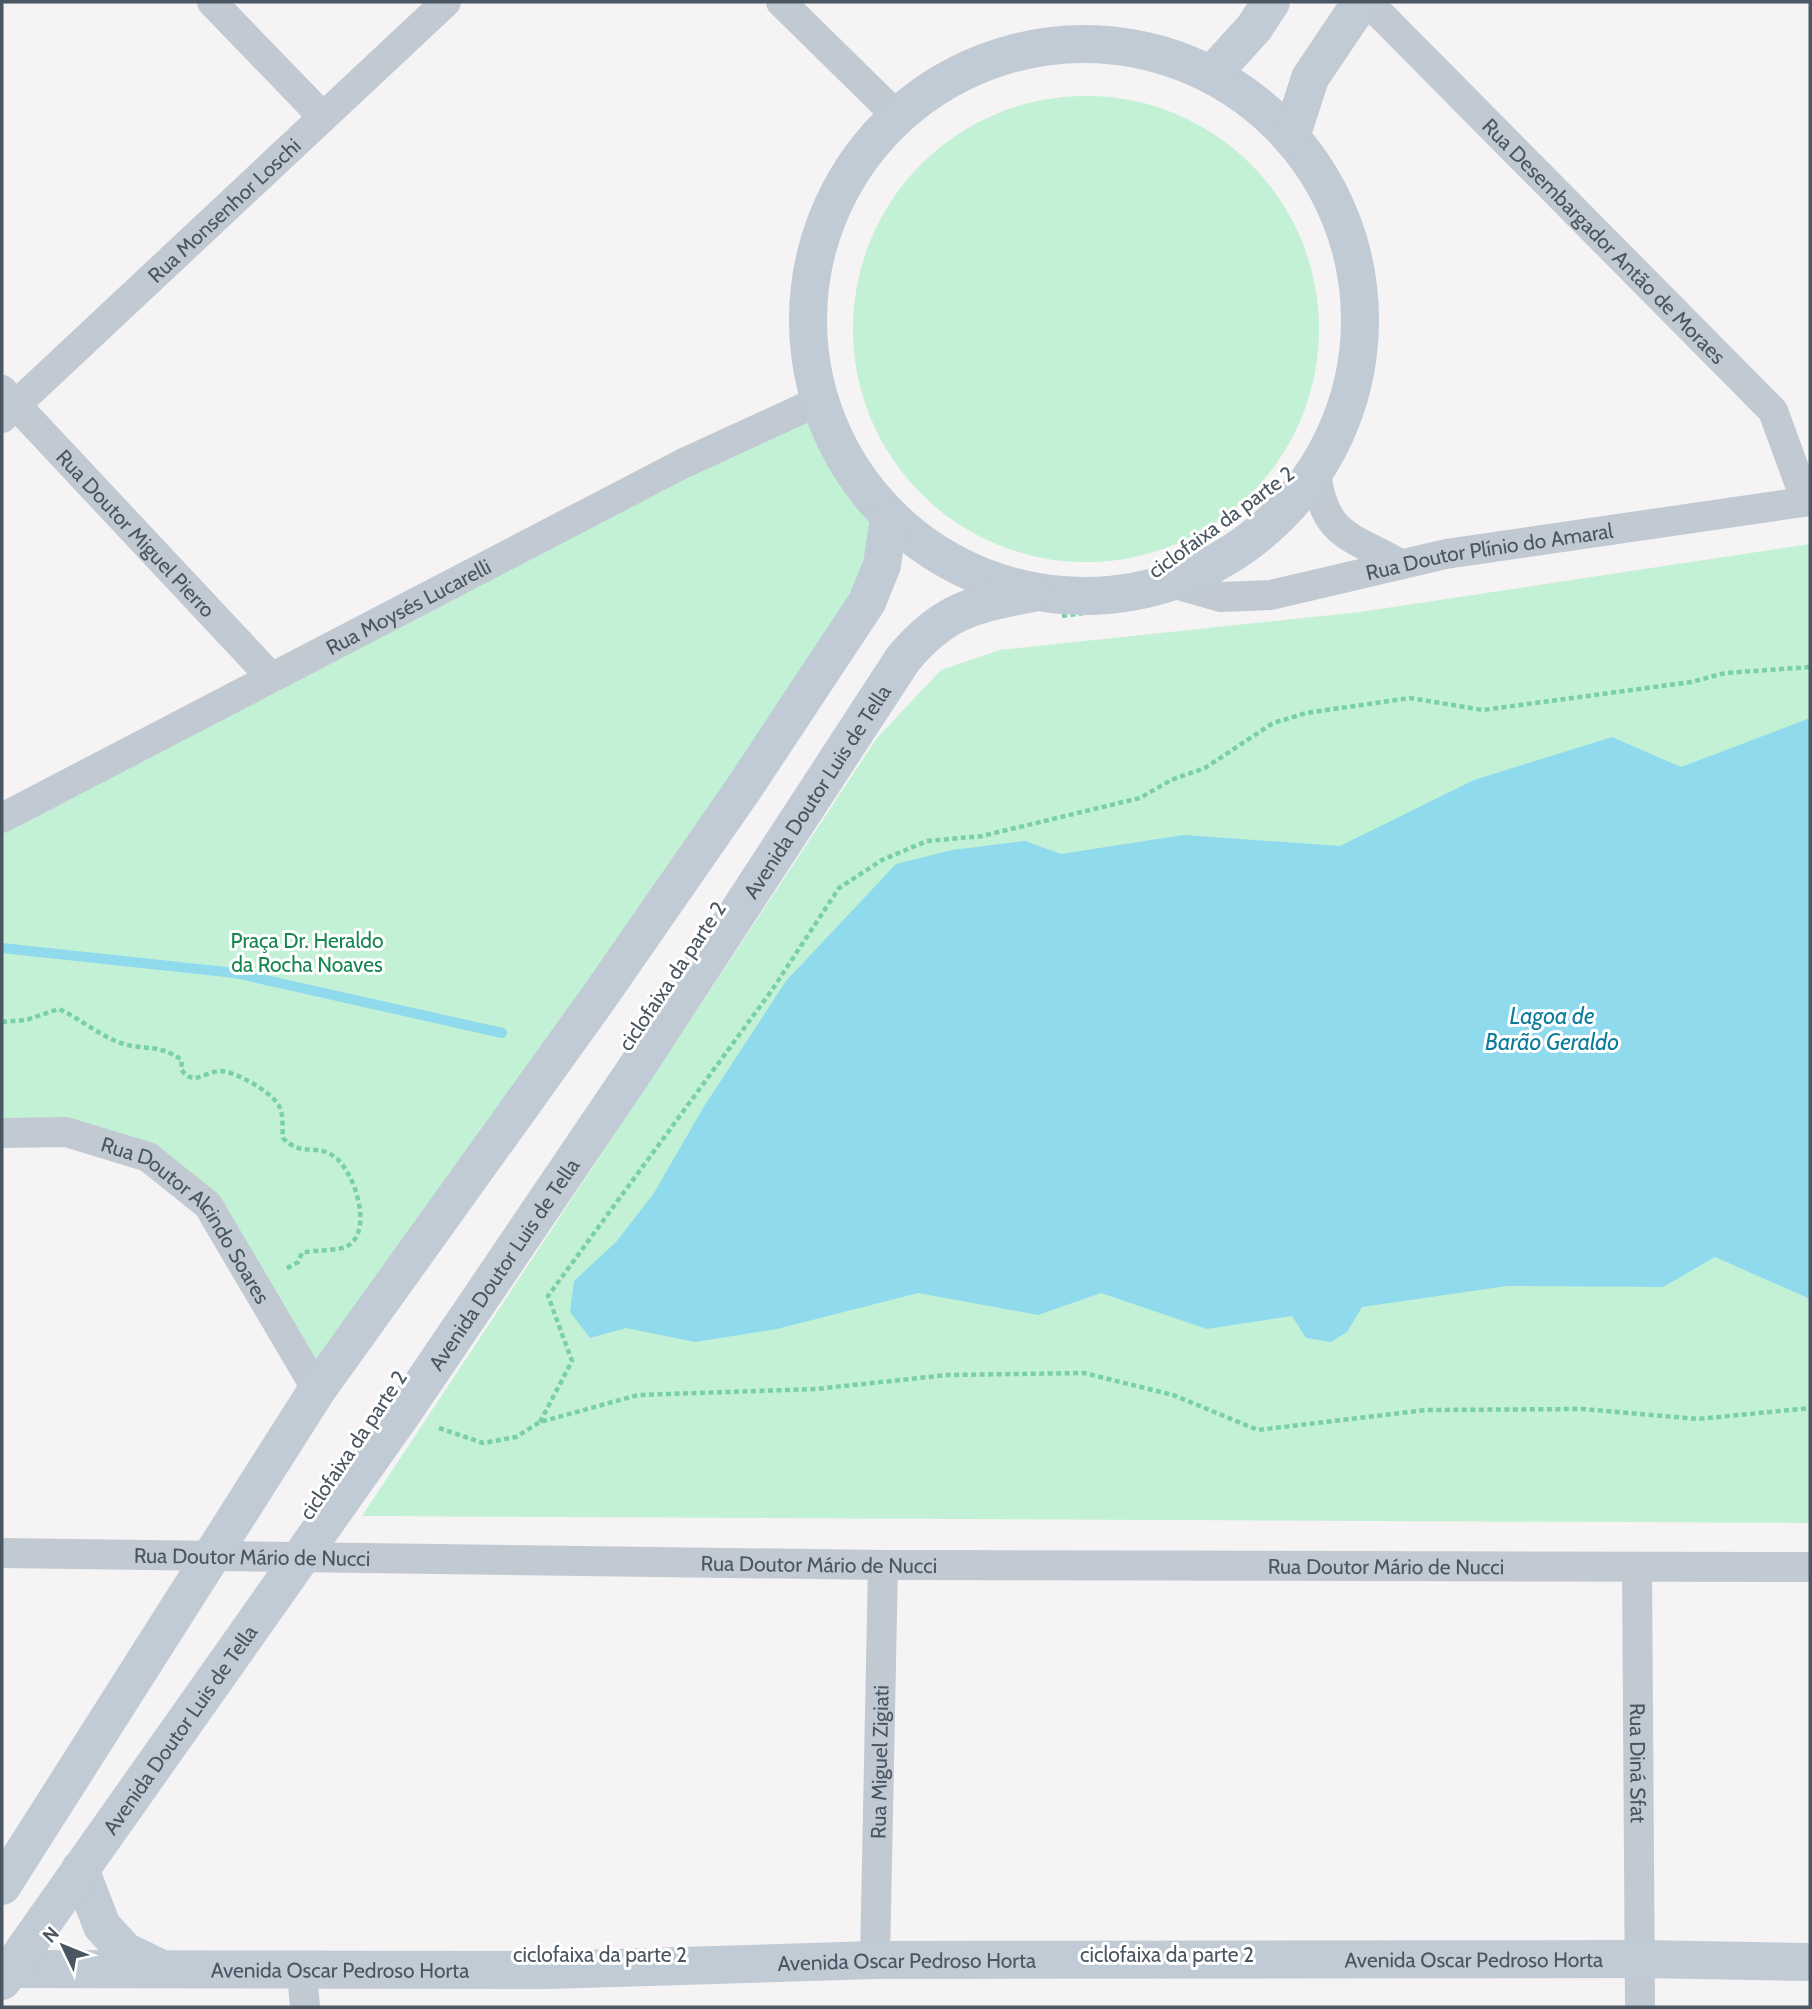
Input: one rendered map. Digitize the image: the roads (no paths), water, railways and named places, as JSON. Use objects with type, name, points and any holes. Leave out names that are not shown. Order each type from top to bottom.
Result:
[{"type":"main road","points":[[1213,73],[1254,28],[1271,2]]},
{"type":"main road","points":[[1285,127],[1310,78],[1361,2]]},
{"type":"main road","points":[[1049,45],[1133,46],[1213,73],[1247,94],[1285,127],[1340,208],[1361,294],[1354,387],[1316,473],[1253,540],[1172,583],[1046,605],[955,566],[889,519],[846,464],[819,401],[808,351],[808,299],[817,248],[835,199],[855,166],[897,116],[968,69],[1049,45]]},
{"type":"main road","points":[[2,1886],[317,1390],[606,986],[744,788],[867,602],[882,565],[889,519]]},
{"type":"main road","name":"Avenida Doutor Luis de Tella","points":[[4,1973],[402,1414],[635,1070],[903,659],[925,633],[972,606],[1046,605]]},
{"type":"main road","points":[[80,1869],[103,1926],[125,1951],[160,1968]]},
{"type":"main road","name":"Avenida Oscar Pedroso Horta","points":[[4,1973],[160,1968],[303,1989],[550,1970],[875,1960],[1641,1959],[1810,1962]]},
{"type":"street","points":[[212,2],[323,117]]},
{"type":"street","name":"Rua Monsenhor Loschi","points":[[6,404],[446,2]]},
{"type":"street","points":[[781,2],[897,116]]},
{"type":"street","name":"Rua Desembargador Antão de Moraes","points":[[1368,2],[1773,411],[1808,501]]},
{"type":"street","name":"Rua Moysés Lucarelli","points":[[2,818],[13,815],[271,677],[682,464],[819,401]]},
{"type":"street","name":"Rua Doutor Miguel Pierro","points":[[6,404],[271,677]]},
{"type":"street","points":[[1316,473],[1326,516],[1338,530],[1400,564]]},
{"type":"street","name":"Rua Doutor Plínio do Amaral","points":[[1172,583],[1222,597],[1271,595],[1347,580],[1446,554],[1808,501]]},
{"type":"street","name":"Rua Doutor Alcindo Soares","points":[[2,1133],[66,1132],[148,1157],[208,1205],[317,1390]]},
{"type":"street","name":"Rua Doutor Mário de Nucci","points":[[2,1553],[883,1565],[1810,1567]]},
{"type":"street","name":"Rua Miguel Zigiati","points":[[875,1960],[883,1565]]},
{"type":"street","name":"Rua Diná Sfat","points":[[1637,1567],[1640,2007]]},
{"type":"water","name":"Lagoa de Barão Geraldo","points":[[1810,718],[1810,1299],[1715,1257],[1663,1287],[1507,1286],[1362,1307],[1347,1332],[1331,1342],[1306,1338],[1292,1316],[1207,1329],[1101,1293],[1038,1315],[918,1293],[777,1329],[695,1342],[626,1328],[590,1338],[570,1312],[574,1281],[616,1242],[654,1193],[703,1108],[786,981],[896,864],[952,850],[1025,841],[1061,854],[1183,835],[1340,846],[1474,780],[1612,737],[1681,767]]},
{"type":"waterway","points":[[2,948],[235,973],[502,1033]]},
{"type":"park label","name":"Praça Dr. Heraldo da Rocha Noaves","points":[[307,952]]}]
